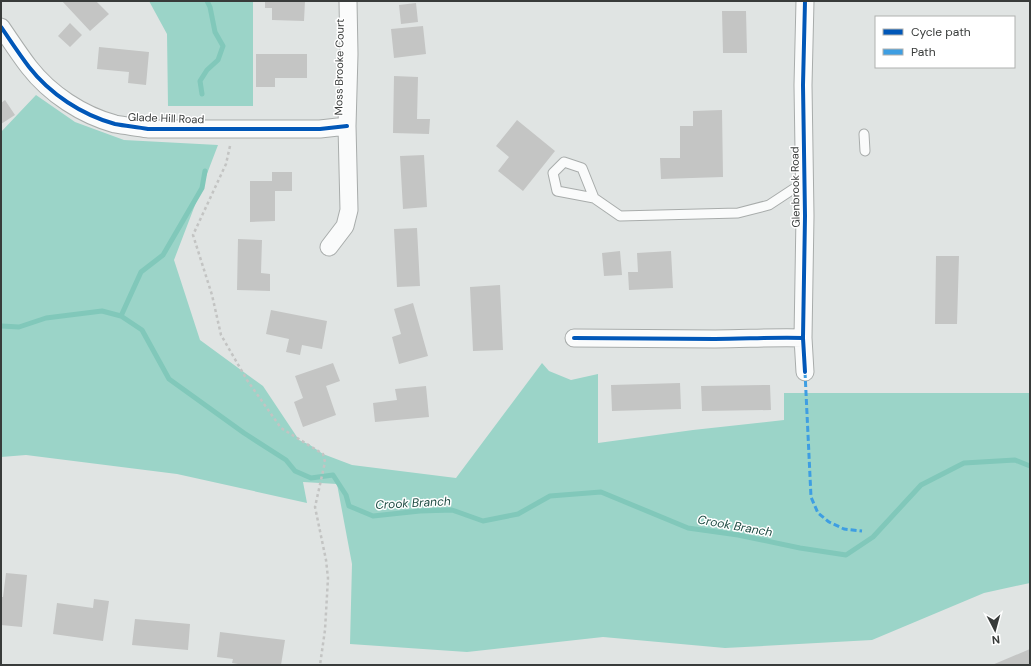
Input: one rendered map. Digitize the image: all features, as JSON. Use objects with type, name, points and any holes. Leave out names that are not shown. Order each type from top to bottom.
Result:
[{"type":"street","name":"Moss Brooke Court","points":[[329,248],[345,226],[349,210],[347,126],[349,54],[348,1]]},
{"type":"street","name":"Glenbrook Road","points":[[805,1],[803,85],[805,216],[803,338],[806,372]]},
{"type":"street","name":"Glade Hill Road","points":[[1,27],[29,68],[52,91],[66,102],[81,110],[97,118],[114,123],[148,129],[320,129],[347,126]]},
{"type":"street","points":[[574,338],[803,338]]},
{"type":"lane","points":[[864,134],[865,151]]},
{"type":"lane","points":[[594,198],[582,168],[564,162],[553,173],[557,191],[594,198],[620,216],[738,212],[769,205],[804,182]]},
{"type":"path","points":[[230,129],[230,146],[226,164],[193,235],[212,295],[221,335],[247,380],[281,428],[323,454],[325,462],[315,507],[326,560],[328,578],[325,630],[320,665]]},
{"type":"green space","points":[[149,1],[253,1],[253,106],[168,106],[167,34]]},
{"type":"green space","points":[[36,95],[75,122],[124,140],[218,145],[174,260],[200,340],[263,386],[299,440],[310,445],[323,454],[352,465],[456,478],[542,363],[549,371],[571,380],[598,374],[598,443],[693,430],[784,420],[784,393],[1030,393],[1030,583],[984,593],[872,640],[725,648],[603,637],[467,652],[350,644],[352,564],[337,484],[303,482],[307,503],[177,474],[26,455],[1,457],[1,132]]},
{"type":"building","points":[[62,1],[96,1],[109,14],[90,31]]},
{"type":"building","points":[[265,1],[305,1],[304,21],[272,20],[272,8],[265,8]]},
{"type":"building","points":[[416,3],[418,22],[401,24],[399,5]]},
{"type":"building","points":[[722,11],[746,11],[747,53],[723,53]]},
{"type":"building","points":[[70,23],[82,35],[70,47],[58,36]]},
{"type":"building","points":[[423,26],[426,54],[394,58],[391,29]]},
{"type":"building","points":[[99,47],[149,52],[146,85],[128,83],[129,72],[97,69]]},
{"type":"building","points":[[256,54],[307,54],[307,78],[275,78],[275,87],[256,87]]},
{"type":"building","points":[[394,76],[418,77],[417,119],[430,119],[429,134],[393,133]]},
{"type":"building","points":[[5,100],[15,115],[1,124],[1,103]]},
{"type":"building","points":[[722,110],[723,177],[661,179],[660,158],[680,158],[680,126],[693,126],[693,111]]},
{"type":"building","points":[[517,120],[555,151],[523,191],[498,171],[509,157],[496,146]]},
{"type":"building","points":[[424,155],[427,207],[403,209],[400,156]]},
{"type":"building","points":[[272,172],[292,172],[292,191],[275,191],[275,221],[250,222],[250,181],[272,181]]},
{"type":"building","points":[[417,228],[420,286],[397,287],[394,229]]},
{"type":"building","points":[[238,239],[262,240],[261,273],[270,274],[270,291],[237,290]]},
{"type":"building","points":[[620,251],[622,275],[604,276],[602,253]]},
{"type":"building","points":[[671,251],[673,288],[629,290],[628,272],[638,272],[637,253]]},
{"type":"building","points":[[936,256],[959,256],[957,324],[935,324]]},
{"type":"building","points":[[500,285],[503,350],[473,351],[470,287]]},
{"type":"building","points":[[413,303],[428,356],[399,364],[392,337],[401,334],[394,309]]},
{"type":"building","points":[[271,310],[327,321],[322,349],[302,345],[300,355],[286,352],[289,339],[266,334]]},
{"type":"building","points":[[333,363],[340,381],[326,386],[336,415],[303,427],[294,402],[303,398],[295,376]]},
{"type":"building","points":[[680,383],[681,409],[612,411],[611,385]]},
{"type":"building","points":[[770,385],[771,410],[702,411],[701,386]]},
{"type":"building","points":[[426,386],[429,417],[375,422],[373,403],[397,400],[395,389]]},
{"type":"building","points":[[6,573],[27,575],[22,627],[1,625],[1,597],[3,597]]},
{"type":"building","points":[[94,599],[109,601],[103,641],[53,634],[57,603],[93,608]]},
{"type":"building","points":[[135,619],[190,624],[188,650],[132,645]]},
{"type":"building","points":[[220,632],[285,640],[281,665],[244,665],[232,663],[233,659],[217,657]]},
{"type":"building","points":[[1030,649],[1030,665],[992,665]]},
{"type":"waterway","points":[[202,94],[200,81],[207,70],[218,60],[223,46],[215,32],[210,7],[207,1]]},
{"type":"waterway","points":[[121,316],[141,272],[163,255],[202,188],[205,171]]},
{"type":"waterway","name":"Crook Branch","points":[[1,326],[19,327],[46,318],[102,311],[121,316],[142,330],[169,379],[244,433],[286,460],[295,471],[311,478],[333,475],[346,495],[349,506],[373,516],[420,511],[452,510],[483,521],[518,514],[550,496],[601,492],[688,528],[738,535],[800,548],[846,555],[873,537],[921,485],[964,463],[1015,460],[1030,466]]},
{"type":"marked path","points":[[805,372],[811,497],[818,513],[829,522],[844,529],[862,531]]},
{"type":"cycle path","points":[[805,1],[803,85],[805,216],[803,338],[805,372]]},
{"type":"cycle path","points":[[1,27],[37,77],[57,95],[79,109],[115,124],[148,129],[320,129],[347,126]]},
{"type":"cycle path","points":[[574,338],[803,338]]}]
